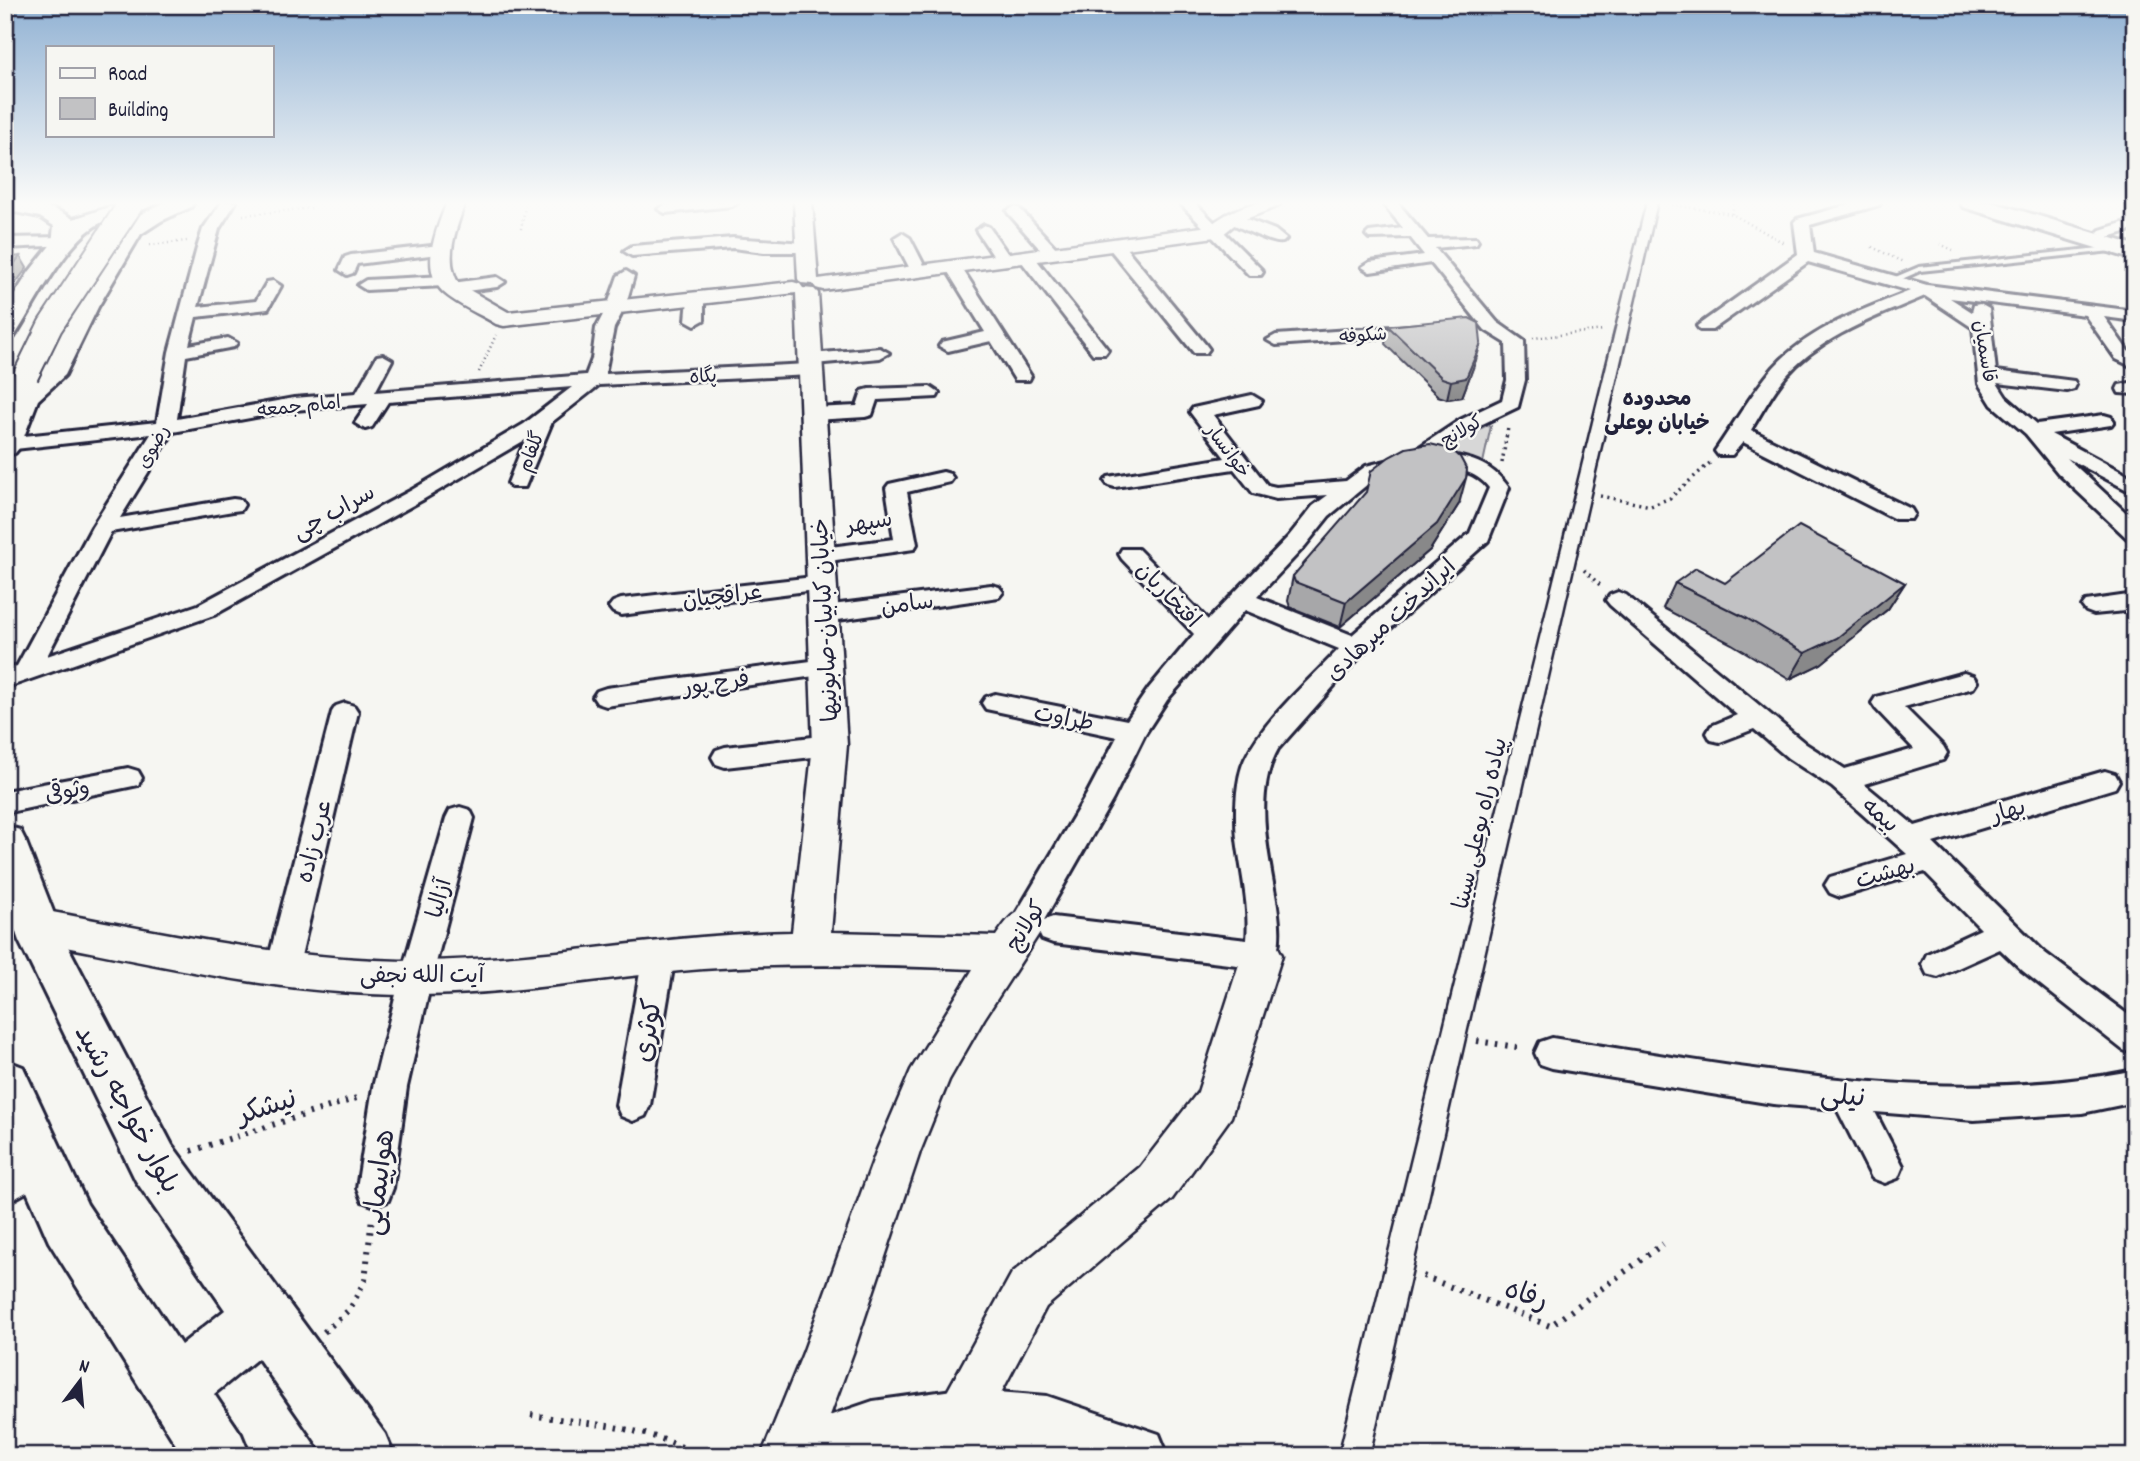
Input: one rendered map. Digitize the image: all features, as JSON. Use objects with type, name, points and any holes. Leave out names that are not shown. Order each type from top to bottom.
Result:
[{"type":"main road","points":[[5,332],[42,270]]},
{"type":"main road","points":[[6,446],[19,380],[39,303],[63,270]]},
{"type":"main road","points":[[19,380],[87,270]]},
{"type":"main road","points":[[19,380],[51,375],[108,270]]},
{"type":"main road","name":"بلوار خواجه رشید","points":[[5,842],[36,925],[154,1163],[363,1456]]},
{"type":"main road","points":[[5,1083],[23,1175],[68,1223],[219,1456]]},
{"type":"main road","points":[[176,1387],[277,1339]]},
{"type":"main road","points":[[798,1456],[873,1431],[960,1419],[1047,1426],[1137,1456]]},
{"type":"street","name":"رضوی","points":[[16,676],[103,527],[166,427],[178,352],[200,270]]},
{"type":"street","points":[[445,270],[448,285],[504,319],[616,307],[696,309],[808,286],[926,270]]},
{"type":"street","name":"خیابان کبابیان-صابونیها","points":[[808,270],[830,745],[810,947]]},
{"type":"street","points":[[955,270],[1022,376]]},
{"type":"street","points":[[1036,270],[1099,350]]},
{"type":"street","points":[[1136,270],[1200,349]]},
{"type":"street","points":[[1445,270],[1491,326],[1515,341],[1516,380],[1511,403]]},
{"type":"street","name":"پیاده راه بوعلی سینا","points":[[1354,1456],[1636,270]]},
{"type":"street","points":[[1706,326],[1786,270]]},
{"type":"street","points":[[1854,270],[1926,290],[2135,316]]},
{"type":"street","points":[[594,380],[601,359],[601,341],[605,328],[616,307],[626,276]]},
{"type":"street","points":[[366,285],[497,282]]},
{"type":"street","points":[[188,313],[261,305],[273,286]]},
{"type":"street","points":[[1926,290],[1982,325]]},
{"type":"street","points":[[1725,450],[1741,433],[1781,371],[1829,332],[1926,290]]},
{"type":"street","name":"قاسمیان","points":[[1978,297],[1988,384],[1999,401],[2033,430]]},
{"type":"street","points":[[2090,310],[2122,355],[2135,363]]},
{"type":"street","points":[[1464,327],[1491,326]]},
{"type":"street","name":"شکوفه","points":[[1276,340],[1437,329]]},
{"type":"street","points":[[948,345],[996,335]]},
{"type":"street","points":[[178,352],[228,343]]},
{"type":"street","name":"پگاه","points":[[594,380],[811,364],[880,353]]},
{"type":"street","points":[[362,399],[383,360]]},
{"type":"street","points":[[1987,376],[2067,385]]},
{"type":"street","name":"امام جمعه","points":[[6,446],[166,427],[243,405],[294,404],[594,380]]},
{"type":"street","name":"سراب چی","points":[[16,676],[206,610],[417,495],[543,419],[594,380]]},
{"type":"street","points":[[814,414],[865,411],[869,395],[930,393]]},
{"type":"street","points":[[365,423],[383,397]]},
{"type":"street","name":"خوانسار","points":[[1252,401],[1200,412],[1254,482],[1267,493],[1352,487]]},
{"type":"street","name":"کولانج","points":[[788,1456],[828,1353],[898,1152],[932,1070],[970,1006],[1028,936],[1133,730],[1158,694],[1208,634],[1290,550],[1321,510],[1378,467],[1413,460],[1467,424],[1511,403]]},
{"type":"street","points":[[275,429],[294,404]]},
{"type":"street","name":"گلفام","points":[[518,483],[543,419]]},
{"type":"street","points":[[2033,430],[2104,421]]},
{"type":"street","points":[[2033,430],[2135,488]]},
{"type":"street","points":[[2033,430],[2065,469],[2135,533]]},
{"type":"street","points":[[1741,433],[1903,514]]},
{"type":"street","points":[[1413,460],[1433,458],[1459,462],[1490,475],[1499,488]]},
{"type":"street","points":[[1115,481],[1238,462]]},
{"type":"street","name":"سپهر","points":[[822,555],[906,544],[896,488],[943,478]]},
{"type":"street","name":"ایراندخت میرهادی","points":[[1262,955],[1264,921],[1251,835],[1252,794],[1257,762],[1269,742],[1354,646],[1480,536],[1499,488]]},
{"type":"street","points":[[2106,507],[2135,502]]},
{"type":"street","points":[[103,527],[233,505]]},
{"type":"street","name":"افتخاریان","points":[[1130,554],[1208,634]]},
{"type":"street","name":"عراقچیان","points":[[621,607],[822,583]]},
{"type":"street","name":"سامن","points":[[824,614],[991,592]]},
{"type":"street","points":[[1240,599],[1354,646]]},
{"type":"street","name":"بیمه","points":[[1618,600],[1797,751],[1842,780],[1921,849],[2034,962],[2135,1039]]},
{"type":"street","points":[[2094,606],[2135,602]]},
{"type":"street","name":"فرح پور","points":[[606,698],[826,667]]},
{"type":"street","points":[[1842,780],[1934,754],[1885,704],[1964,682]]},
{"type":"street","name":"طراوت","points":[[995,703],[1133,730]]},
{"type":"street","name":"عرب زاده","points":[[282,970],[345,712]]},
{"type":"street","points":[[1720,733],[1757,717]]},
{"type":"street","points":[[725,757],[830,745]]},
{"type":"street","name":"وثوقی","points":[[5,802],[128,778]]},
{"type":"street","name":"بهار","points":[[1921,849],[2105,781]]},
{"type":"street","name":"آزالیا","points":[[416,978],[460,818]]},
{"type":"street","name":"بهشت","points":[[1839,885],[1921,849]]},
{"type":"street","name":"آیت الله نجفی","points":[[36,925],[282,970],[416,978],[524,973],[659,956],[1028,936]]},
{"type":"street","points":[[1938,964],[2005,932]]},
{"type":"street","name":"کولانج","points":[[1028,936],[1262,955]]},
{"type":"street","points":[[960,1419],[1029,1290],[1156,1182],[1216,1103],[1262,955]]},
{"type":"street","name":"کوثری","points":[[632,1105],[659,956]]},
{"type":"street","name":"هواپیمایی","points":[[375,1188],[390,1087],[416,978]]},
{"type":"street","name":"نیلی","points":[[1552,1053],[1773,1088],[1974,1104],[2082,1097],[2135,1086]]},
{"type":"street","points":[[1849,1095],[1885,1166]]},
{"type":"lane","points":[[1890,281],[1916,270]]},
{"type":"path","points":[[472,389],[504,319]]},
{"type":"path","points":[[1515,341],[1622,328]]},
{"type":"path","name":"کولانج","points":[[1499,488],[1511,403]]},
{"type":"path","points":[[1583,492],[1651,506],[1670,498],[1725,450]]},
{"type":"path","points":[[1568,556],[1618,600]]},
{"type":"path","points":[[1453,1038],[1552,1053]]},
{"type":"path","name":"نیشکر","points":[[154,1163],[390,1087]]},
{"type":"path","name":"هواپیمایی","points":[[277,1339],[350,1309],[365,1280],[375,1188]]},
{"type":"path","name":"رفاه","points":[[1399,1267],[1550,1326],[1663,1244]]},
{"type":"path","points":[[531,1415],[657,1438],[690,1448],[698,1456]]},
{"type":"shaded area","points":[[1487,425],[1491,426],[1483,463],[1442,449]]},
{"type":"building","points":[[1469,318],[1479,323],[1481,343],[1466,378],[1451,381],[1442,378],[1388,326]]},
{"type":"building","points":[[1430,444],[1451,449],[1460,457],[1467,470],[1466,478],[1437,524],[1346,602],[1295,582],[1293,576],[1366,492],[1371,471],[1406,448]]},
{"type":"building","points":[[1799,526],[1905,583],[1837,638],[1805,653],[1746,618],[1675,583],[1696,568],[1725,583]]},
{"type":"district","name":"محدوده خیابان بوعلی","points":[[1657,410]]}]
